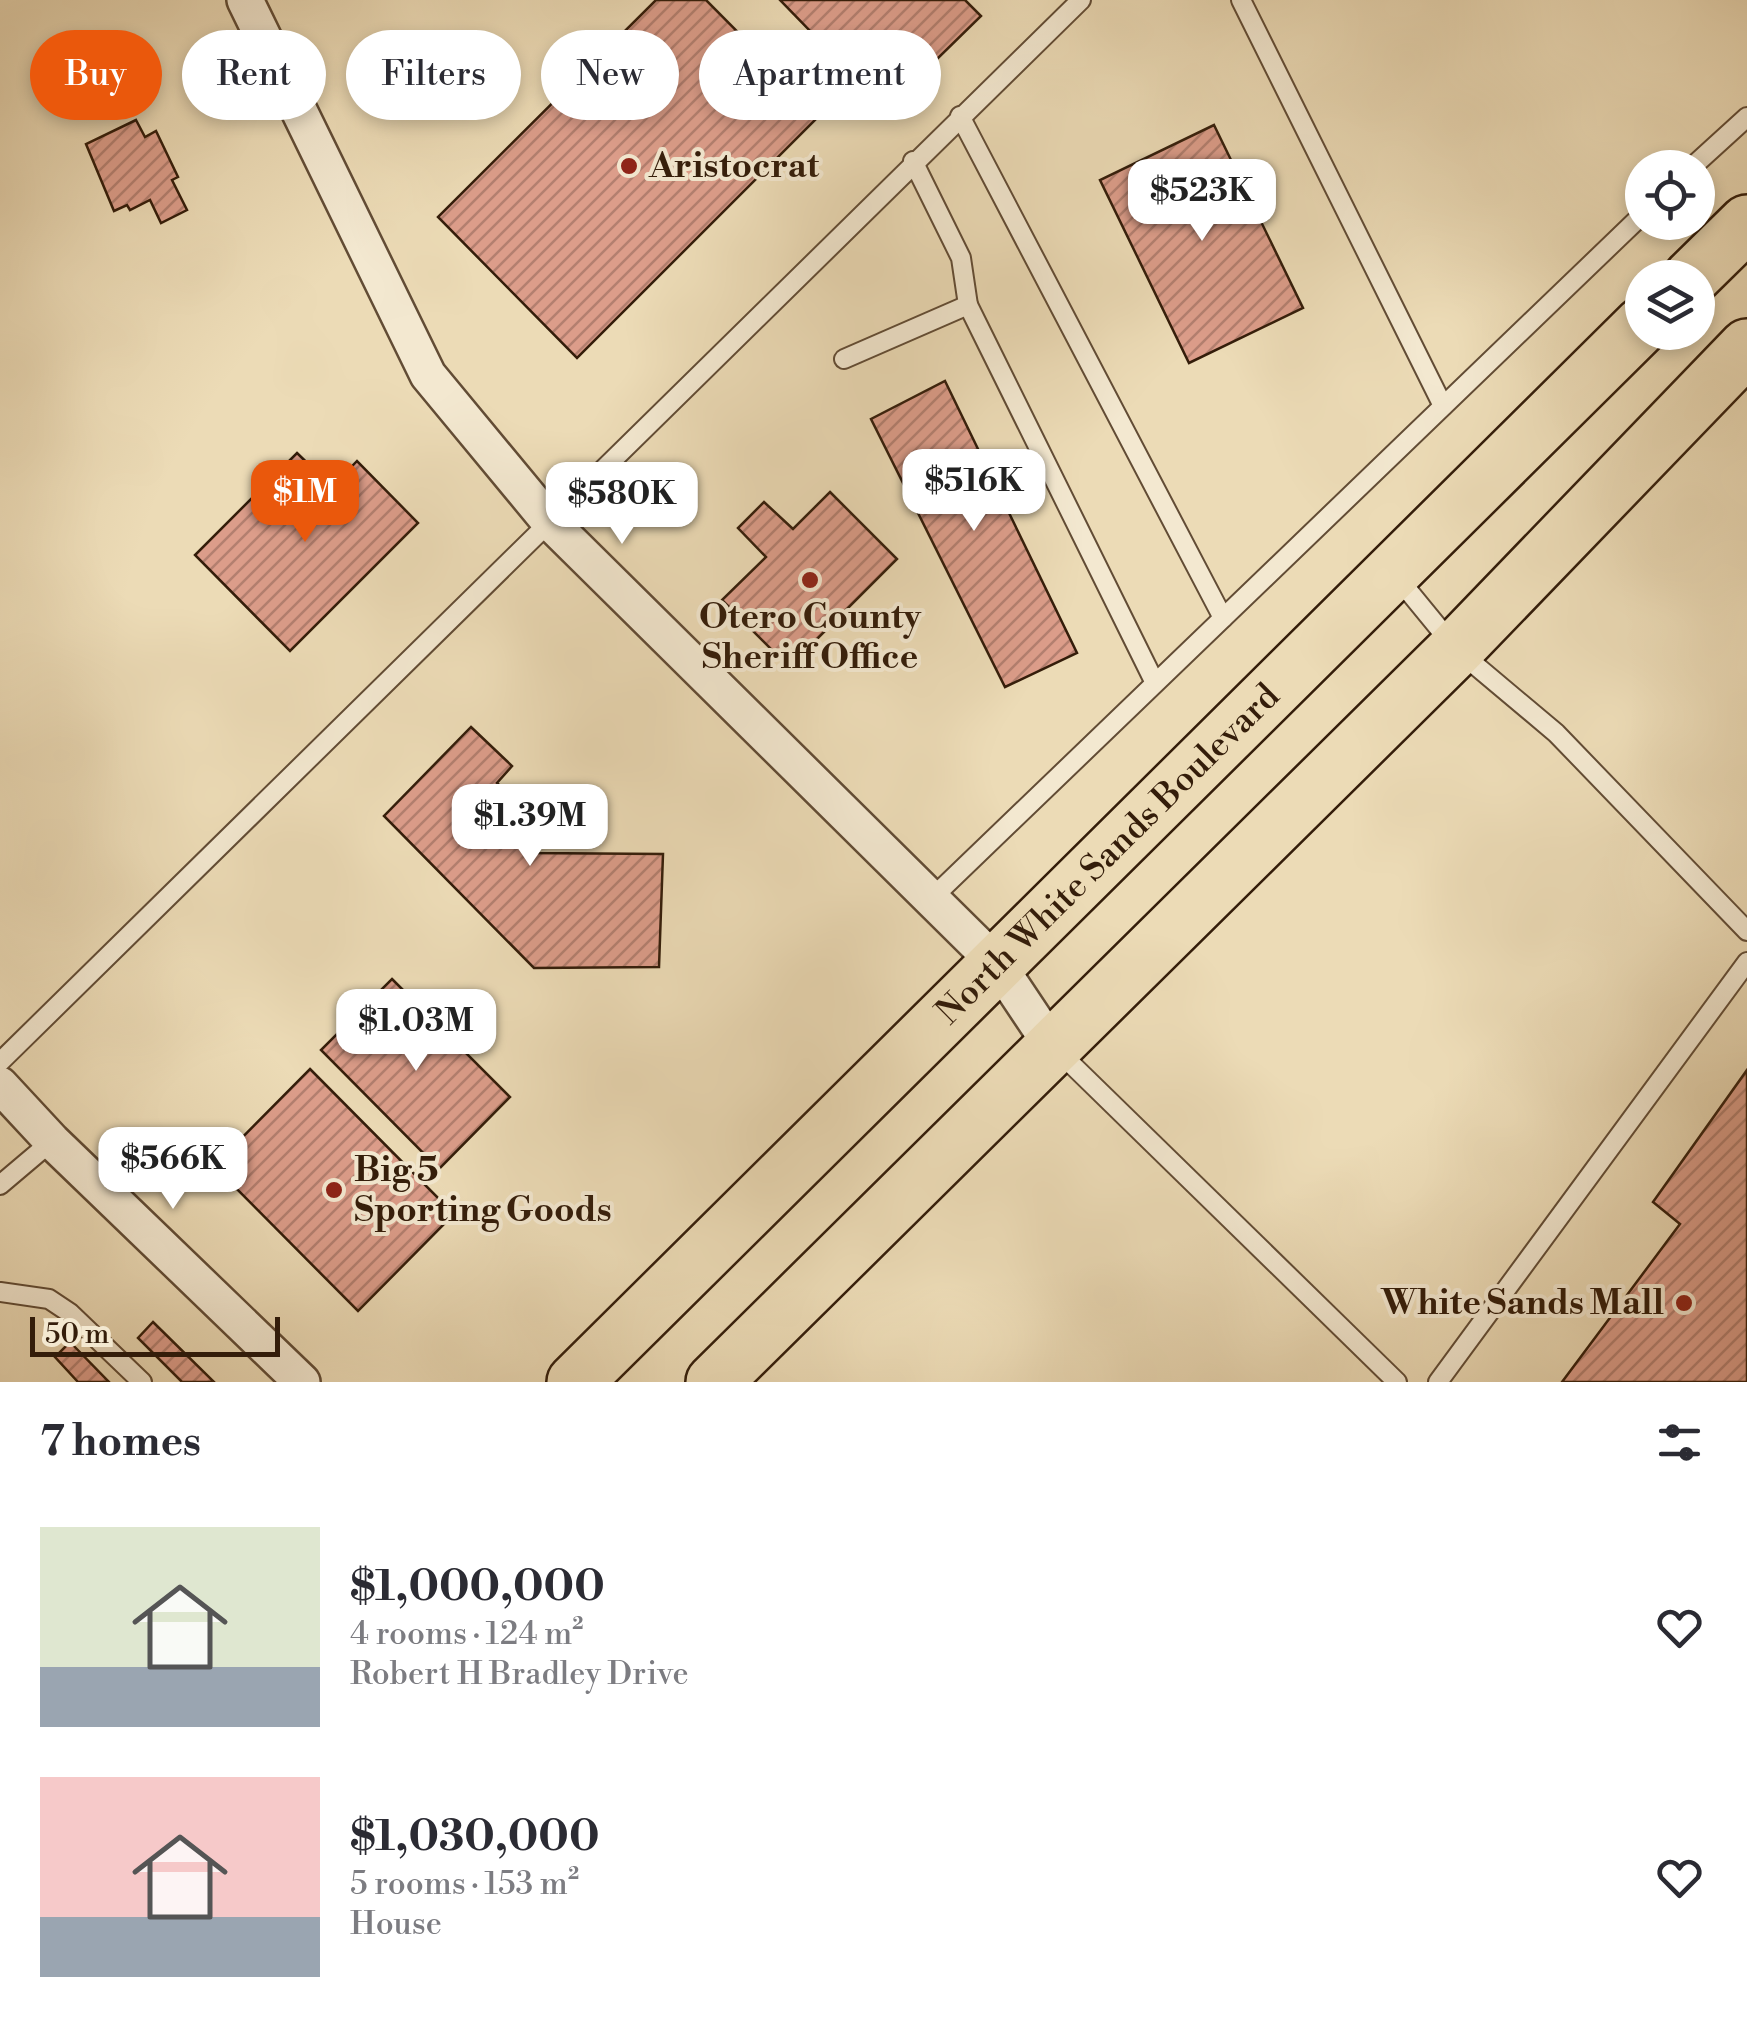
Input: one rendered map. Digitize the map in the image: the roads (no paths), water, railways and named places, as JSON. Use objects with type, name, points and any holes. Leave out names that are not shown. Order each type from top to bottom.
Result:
[{"type":"main road","points":[[1709,260],[1747,223]]},
{"type":"main road","name":"North White Sands Boulevard","points":[[575,1382],[1625,342]]},
{"type":"main road","points":[[714,1382],[1456,649],[1747,347]]},
{"type":"street","points":[[246,0],[428,376],[548,520],[998,965],[1052,1046]]},
{"type":"street","points":[[0,1084],[52,1140],[302,1382]]},
{"type":"lane","points":[[0,1062],[913,160],[1081,0]]},
{"type":"lane","points":[[1241,0],[1443,406]]},
{"type":"lane","points":[[960,116],[1223,618]]},
{"type":"lane","points":[[1711,150],[1747,117]]},
{"type":"lane","points":[[913,160],[961,258],[968,305],[1154,681]]},
{"type":"lane","points":[[930,900],[1625,231]]},
{"type":"lane","points":[[844,360],[968,305]]},
{"type":"lane","points":[[1391,570],[1456,649],[1556,733],[1747,932]]},
{"type":"lane","points":[[1438,1382],[1747,962]]},
{"type":"lane","points":[[1052,1046],[1397,1382]]},
{"type":"lane","points":[[0,1185],[52,1140]]},
{"type":"lane","points":[[0,1292],[50,1298],[142,1382]]},
{"type":"place","name":"Aristocrat","points":[[629,166]]},
{"type":"place","name":"Otero County Sheriff Office","points":[[810,580]]},
{"type":"place","name":"Big 5 Sporting Goods","points":[[334,1190]]},
{"type":"place","name":"White Sands Mall","points":[[1684,1303]]}]
